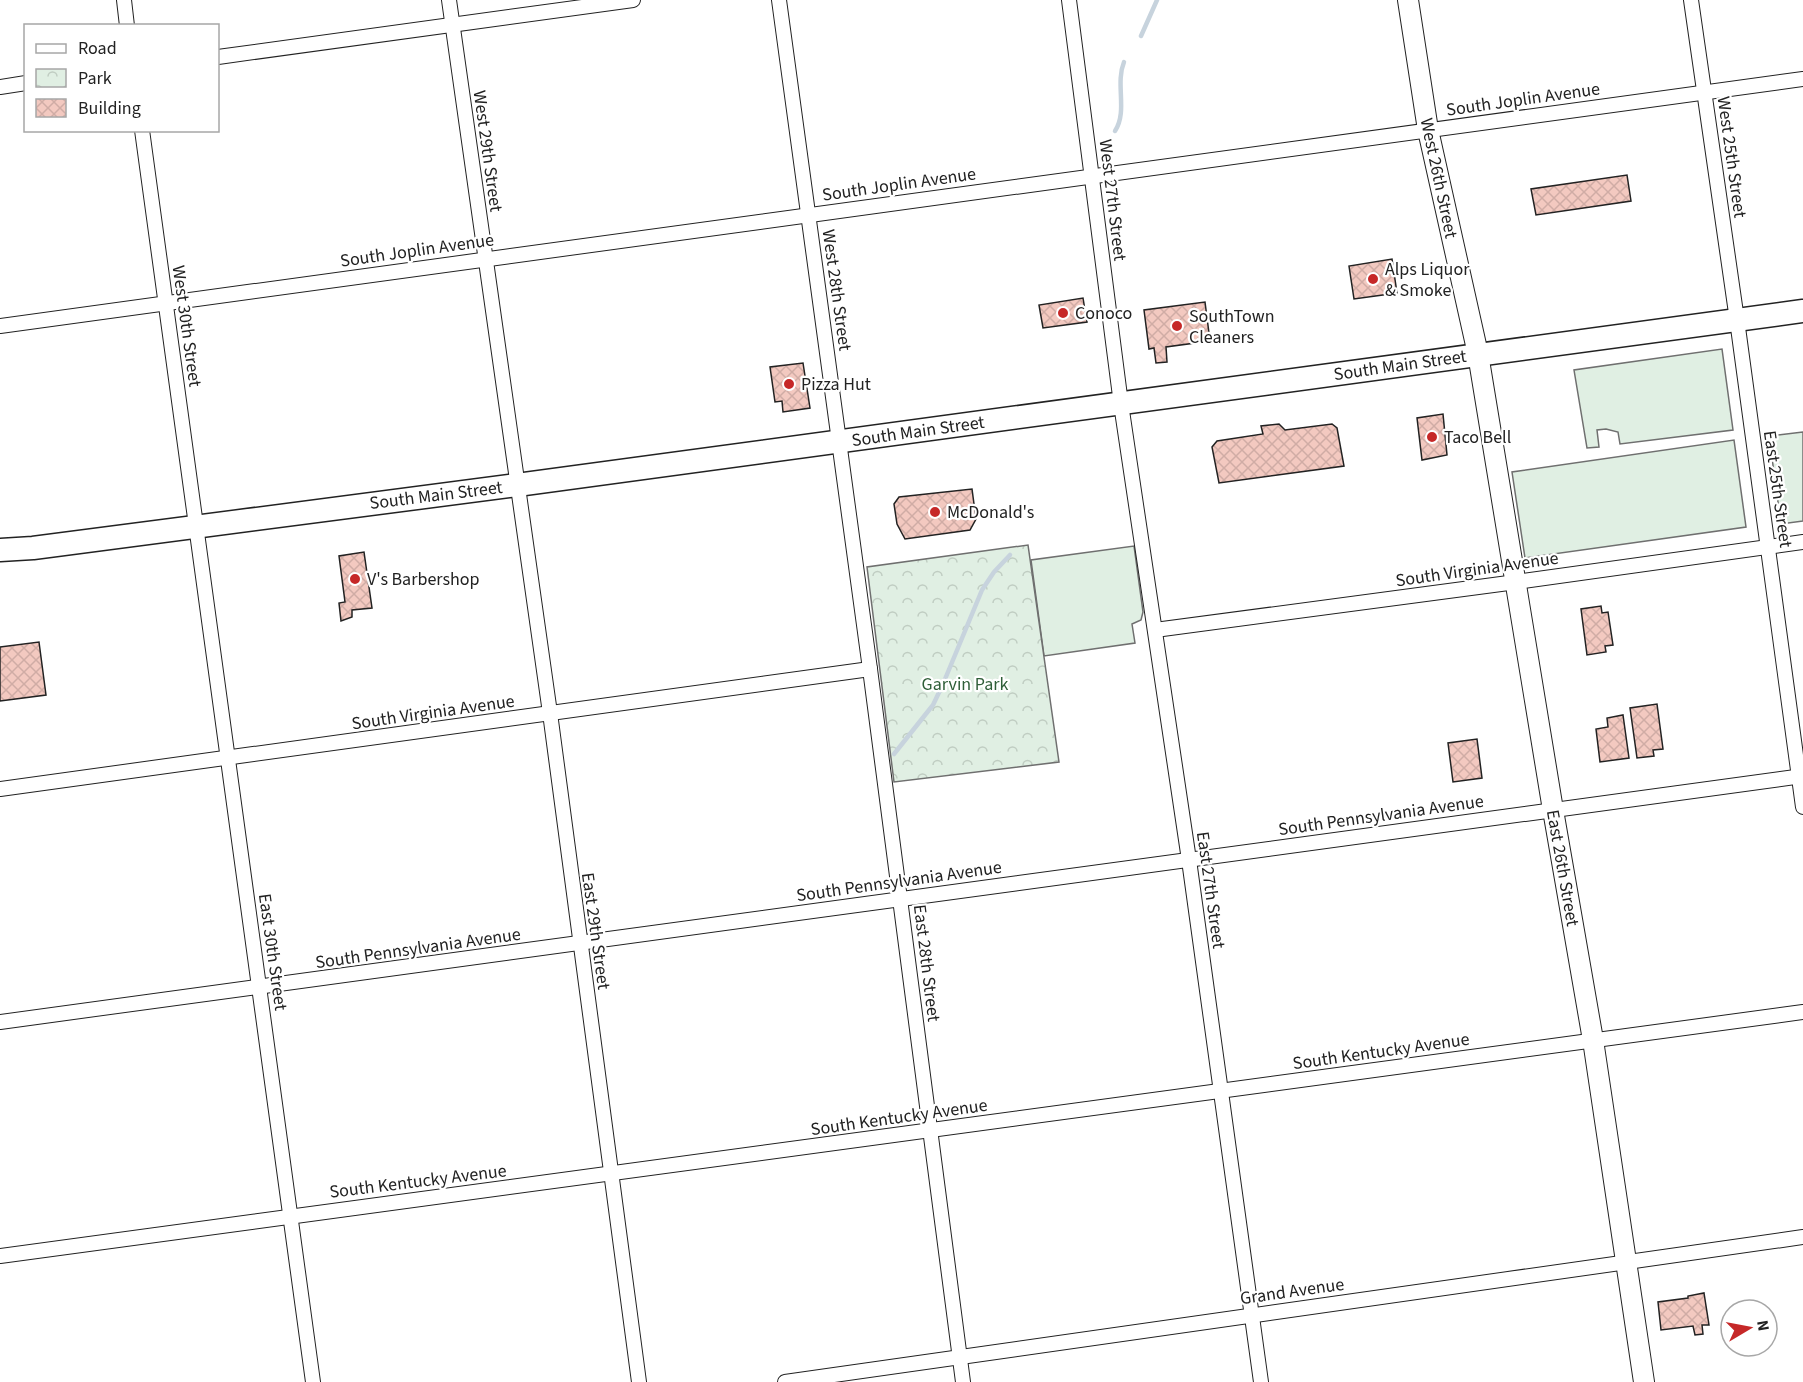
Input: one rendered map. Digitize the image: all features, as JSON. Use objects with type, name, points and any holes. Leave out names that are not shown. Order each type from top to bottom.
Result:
[{"type":"main road","name":"South Main Street","points":[[0,550],[33,548],[517,485],[1803,311]]},
{"type":"main road","name":"South Main Street","points":[[0,556],[33,548]]},
{"type":"street","points":[[124,0],[128,24]]},
{"type":"street","name":"West 29th Street","points":[[449,0],[517,485]]},
{"type":"street","points":[[219,57],[633,0]]},
{"type":"street","name":"West 28th Street","points":[[779,0],[839,441]]},
{"type":"street","name":"West 27th Street","points":[[1069,0],[1121,404]]},
{"type":"street","name":"West 26th Street","points":[[1408,0],[1428,130],[1478,354]]},
{"type":"street","name":"West 25th Street","points":[[1691,0],[1737,320]]},
{"type":"street","name":"South Joplin Avenue","points":[[0,326],[1803,79]]},
{"type":"street","points":[[0,87],[24,83]]},
{"type":"street","name":"West 30th Street","points":[[142,132],[197,526]]},
{"type":"street","name":"East 25th Street","points":[[1737,320],[1801,776],[1803,807]]},
{"type":"street","name":"East 26th Street","points":[[1478,354],[1593,1040],[1644,1382]]},
{"type":"street","name":"East 27th Street","points":[[1121,404],[1189,860],[1261,1382]]},
{"type":"street","name":"East 28th Street","points":[[839,441],[963,1382]]},
{"type":"street","name":"East 29th Street","points":[[517,485],[550,713],[639,1382]]},
{"type":"street","name":"East 30th Street","points":[[197,526],[313,1382]]},
{"type":"street","name":"South Virginia Avenue","points":[[1155,630],[1803,542]]},
{"type":"street","name":"South Virginia Avenue","points":[[0,789],[870,669]]},
{"type":"street","name":"South Pennsylvania Avenue","points":[[0,1022],[1801,776]]},
{"type":"street","name":"South Kentucky Avenue","points":[[0,1256],[1803,1012]]},
{"type":"street","name":"Grand Avenue","points":[[785,1382],[1803,1237]]},
{"type":"green space","points":[[1722,349],[1733,430],[1620,444],[1618,432],[1606,429],[1597,430],[1599,447],[1587,448],[1574,370]]},
{"type":"green space","points":[[1803,432],[1803,521],[1781,524],[1769,436]]},
{"type":"green space","points":[[1734,440],[1746,527],[1525,558],[1512,472]]},
{"type":"green space","name":"Garvin Park","points":[[1028,545],[1059,762],[894,782],[867,567]]},
{"type":"green space","points":[[1134,546],[1143,612],[1141,620],[1132,624],[1135,643],[1044,656],[1031,560]]},
{"type":"building","points":[[1627,175],[1631,201],[1536,215],[1531,189]]},
{"type":"building","name":"Alps Liquor & Smoke","points":[[1392,259],[1397,293],[1354,299],[1349,266]]},
{"type":"building","name":"Conoco","points":[[1083,298],[1087,322],[1043,328],[1039,305]]},
{"type":"building","name":"SouthTown Cleaners","points":[[1205,302],[1210,341],[1166,347],[1167,362],[1156,363],[1154,348],[1149,349],[1144,310]]},
{"type":"building","name":"Pizza Hut","points":[[803,363],[810,408],[783,412],[782,401],[775,402],[770,367]]},
{"type":"building","name":"Taco Bell","points":[[1443,414],[1447,455],[1422,460],[1417,418]]},
{"type":"building","points":[[1279,424],[1285,430],[1332,424],[1337,428],[1344,466],[1219,483],[1212,447],[1217,441],[1263,434],[1261,426]]},
{"type":"building","name":"McDonald's","points":[[972,489],[976,519],[970,530],[905,539],[897,524],[894,504],[899,497]]},
{"type":"building","name":"V's Barbershop","points":[[364,552],[372,608],[352,610],[352,617],[341,621],[339,603],[345,602],[339,556]]},
{"type":"building","points":[[1601,606],[1602,613],[1608,612],[1613,645],[1605,646],[1606,652],[1587,655],[1581,609]]},
{"type":"building","points":[[39,642],[46,695],[0,701],[0,647]]},
{"type":"building","points":[[1657,704],[1663,749],[1653,750],[1654,756],[1637,758],[1630,708]]},
{"type":"building","points":[[1623,715],[1629,758],[1600,762],[1596,729],[1608,727],[1607,718]]},
{"type":"building","points":[[1477,739],[1482,778],[1453,782],[1448,743]]},
{"type":"building","points":[[1704,1293],[1709,1325],[1702,1325],[1703,1334],[1695,1335],[1693,1326],[1661,1330],[1658,1302],[1688,1298],[1688,1296]]},
{"type":"waterway","points":[[1141,36],[1157,0]]},
{"type":"waterway","points":[[1115,131],[1121,115],[1121,79],[1124,62]]},
{"type":"waterway","points":[[894,754],[933,705],[982,590],[994,572],[1010,555]]},
{"type":"place","name":"Alps Liquor & Smoke","points":[[1373,279]]},
{"type":"place","name":"Conoco","points":[[1063,313]]},
{"type":"place","name":"SouthTown Cleaners","points":[[1177,326]]},
{"type":"place","name":"Pizza Hut","points":[[789,384]]},
{"type":"place","name":"Taco Bell","points":[[1432,437]]},
{"type":"place","name":"McDonald's","points":[[935,512]]},
{"type":"place","name":"V's Barbershop","points":[[355,579]]}]
